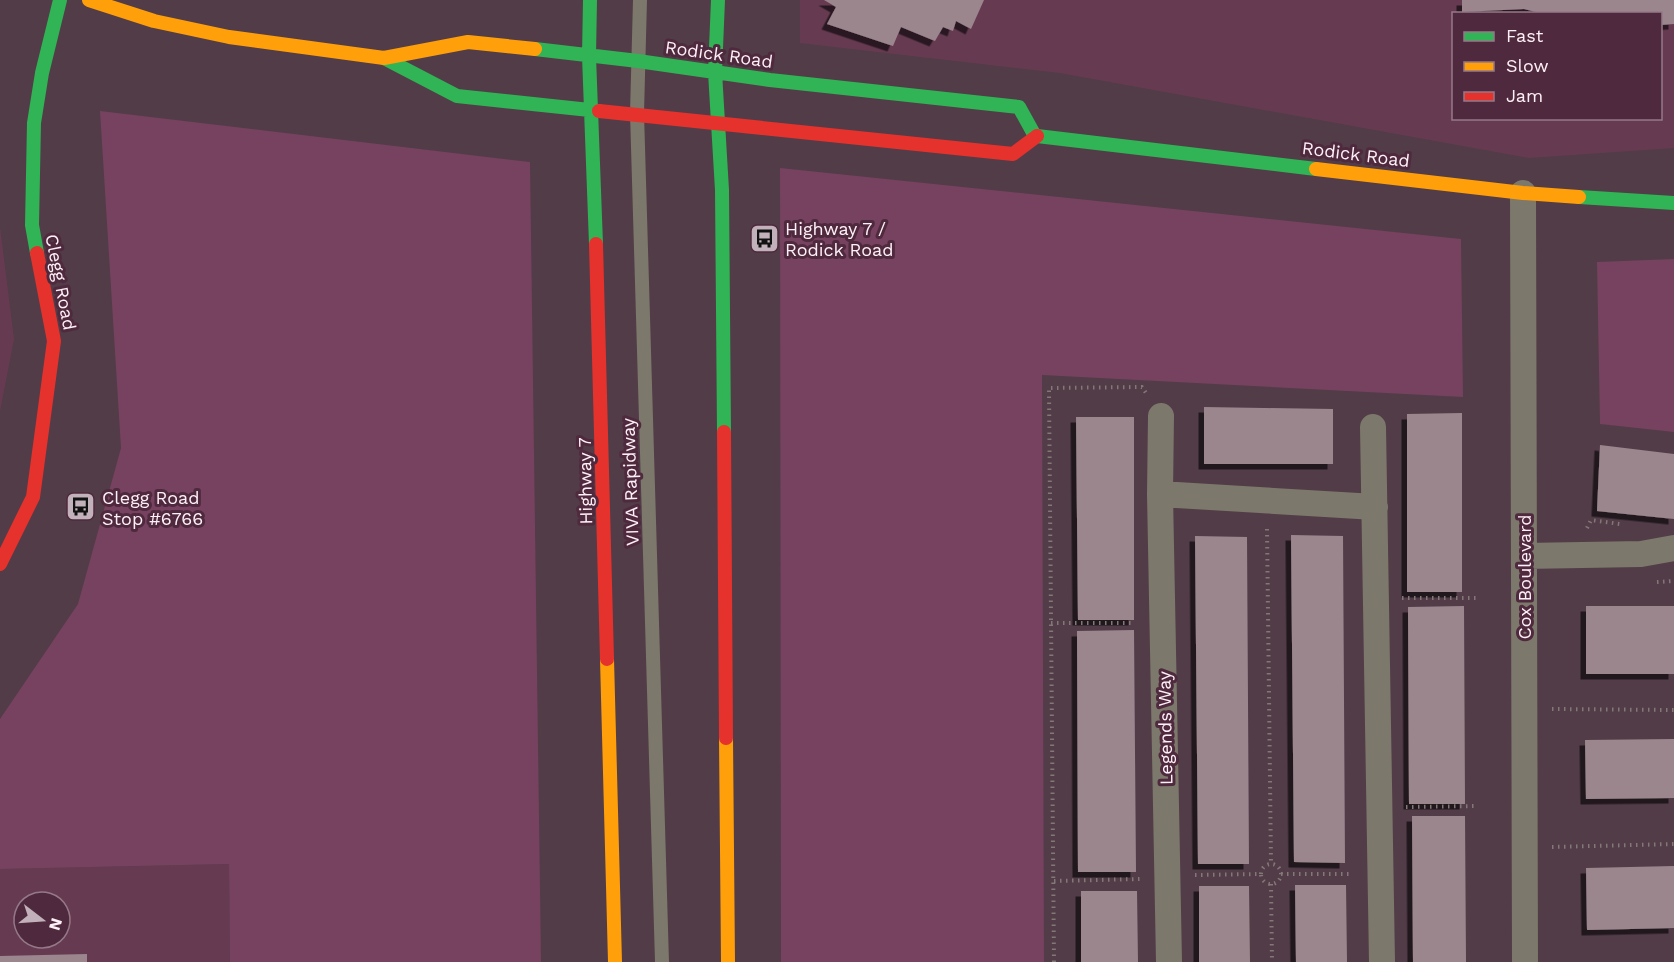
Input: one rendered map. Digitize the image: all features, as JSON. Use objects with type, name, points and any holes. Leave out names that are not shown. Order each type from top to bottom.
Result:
[{"type":"main road","name":"Clegg Road","points":[[0,564],[33,497],[54,341],[32,225],[34,123],[42,73],[60,0]]},
{"type":"main road","name":"Rodick Road","points":[[89,0],[154,21],[228,37],[384,58],[468,42],[1019,107],[1035,136]]},
{"type":"main road","name":"Highway 7","points":[[590,0],[589,56],[615,962]]},
{"type":"main road","points":[[718,0],[715,72],[723,202],[728,962]]},
{"type":"main road","name":"Rodick Road","points":[[384,58],[457,96],[1014,154],[1035,136],[1523,193],[1674,203]]},
{"type":"street","name":"Cox Boulevard","points":[[1523,193],[1525,962]]},
{"type":"street","name":"Legends Way","points":[[1161,416],[1160,494],[1169,962]]},
{"type":"street","points":[[1373,427],[1382,962]]},
{"type":"street","points":[[1160,494],[1375,507]]},
{"type":"street","points":[[1524,556],[1641,554],[1674,548]]},
{"type":"lane","name":"VIVA Rapidway","points":[[640,0],[637,113],[662,962]]},
{"type":"path","points":[[1054,962],[1049,388],[1142,387],[1161,416]]},
{"type":"path","points":[[1267,501],[1271,864]]},
{"type":"path","points":[[1376,598],[1476,598]]},
{"type":"path","points":[[1051,623],[1163,623]]},
{"type":"path","points":[[1550,710],[1674,710]]},
{"type":"path","points":[[1380,807],[1478,806]]},
{"type":"path","points":[[1551,847],[1674,844]]},
{"type":"path","points":[[1271,864],[1280,869],[1281,874],[1280,879],[1271,884]]},
{"type":"path","points":[[1261,874],[1263,869],[1271,864]]},
{"type":"path","points":[[1054,881],[1168,879],[1183,875],[1261,874]]},
{"type":"path","points":[[1261,874],[1263,879],[1271,884]]},
{"type":"path","points":[[1281,874],[1380,874]]},
{"type":"path","points":[[1271,884],[1272,962]]},
{"type":"shaded area","points":[[800,0],[1674,0],[1674,148],[1529,158],[1060,73],[800,43]]},
{"type":"shaded area","points":[[100,111],[530,162],[541,962],[230,962],[229,864],[0,869],[0,719],[78,604],[121,448]]},
{"type":"shaded area","points":[[780,168],[1461,239],[1463,397],[1042,375],[1044,962],[781,962]]},
{"type":"shaded area","points":[[0,227],[14,339],[0,411]]},
{"type":"shaded area","points":[[1674,259],[1674,432],[1600,424],[1597,262]]},
{"type":"shaded area","points":[[229,864],[230,962],[0,962],[0,869]]},
{"type":"building","points":[[824,0],[984,0],[971,29],[956,21],[953,31],[943,27],[935,41],[901,27],[893,46],[827,24],[836,7]]},
{"type":"building","points":[[1462,0],[1674,0],[1674,24],[1662,25],[1662,12],[1536,12],[1524,9],[1462,12]]},
{"type":"building","points":[[1204,407],[1333,409],[1333,464],[1204,464]]},
{"type":"building","points":[[1462,413],[1462,592],[1407,592],[1407,414]]},
{"type":"building","points":[[1076,417],[1134,417],[1134,620],[1078,620]]},
{"type":"building","points":[[1600,445],[1674,454],[1674,519],[1597,511]]},
{"type":"building","points":[[1291,535],[1343,536],[1345,863],[1294,862]]},
{"type":"building","points":[[1195,536],[1247,537],[1249,864],[1198,864]]},
{"type":"building","points":[[1464,606],[1465,804],[1409,804],[1408,607]]},
{"type":"building","points":[[1586,606],[1674,606],[1674,674],[1586,674]]},
{"type":"building","points":[[1134,630],[1136,872],[1078,872],[1077,631]]},
{"type":"building","points":[[1674,739],[1674,798],[1586,799],[1585,740]]},
{"type":"building","points":[[1412,816],[1465,816],[1466,962],[1413,962]]},
{"type":"building","points":[[1674,866],[1674,928],[1587,930],[1586,868]]},
{"type":"building","points":[[1295,885],[1346,885],[1347,962],[1296,962]]},
{"type":"building","points":[[1199,886],[1249,886],[1250,962],[1199,962]]},
{"type":"building","points":[[1081,891],[1137,891],[1138,962],[1081,962]]},
{"type":"building","points":[[87,954],[87,962],[0,962],[0,956]]},
{"type":"traffic: fast","points":[[37,253],[32,225],[34,123],[42,73],[60,0]]},
{"type":"traffic: fast","points":[[590,0],[589,56],[596,244]]},
{"type":"traffic: fast","points":[[718,0],[715,72],[722,190],[724,432]]},
{"type":"traffic: fast","points":[[535,49],[770,80],[1019,107],[1035,136]]},
{"type":"traffic: fast","points":[[384,58],[457,96],[599,111]]},
{"type":"traffic: fast","points":[[1037,136],[1316,169]]},
{"type":"traffic: fast","points":[[1579,197],[1674,203]]},
{"type":"traffic: slow","points":[[89,0],[154,21],[229,37],[384,58],[468,42],[535,49]]},
{"type":"traffic: slow","points":[[1316,169],[1523,193],[1579,197]]},
{"type":"traffic: slow","points":[[607,659],[615,962]]},
{"type":"traffic: slow","points":[[726,738],[728,962]]},
{"type":"traffic: jam","points":[[599,111],[1013,154],[1037,136]]},
{"type":"traffic: jam","points":[[596,244],[607,659]]},
{"type":"traffic: jam","points":[[0,564],[33,497],[54,341],[37,253]]},
{"type":"traffic: jam","points":[[724,432],[726,738]]},
{"type":"place","name":"Highway 7 / Rodick Road","points":[[764,238]]},
{"type":"place","name":"Clegg Road Stop #6766","points":[[81,507]]}]
